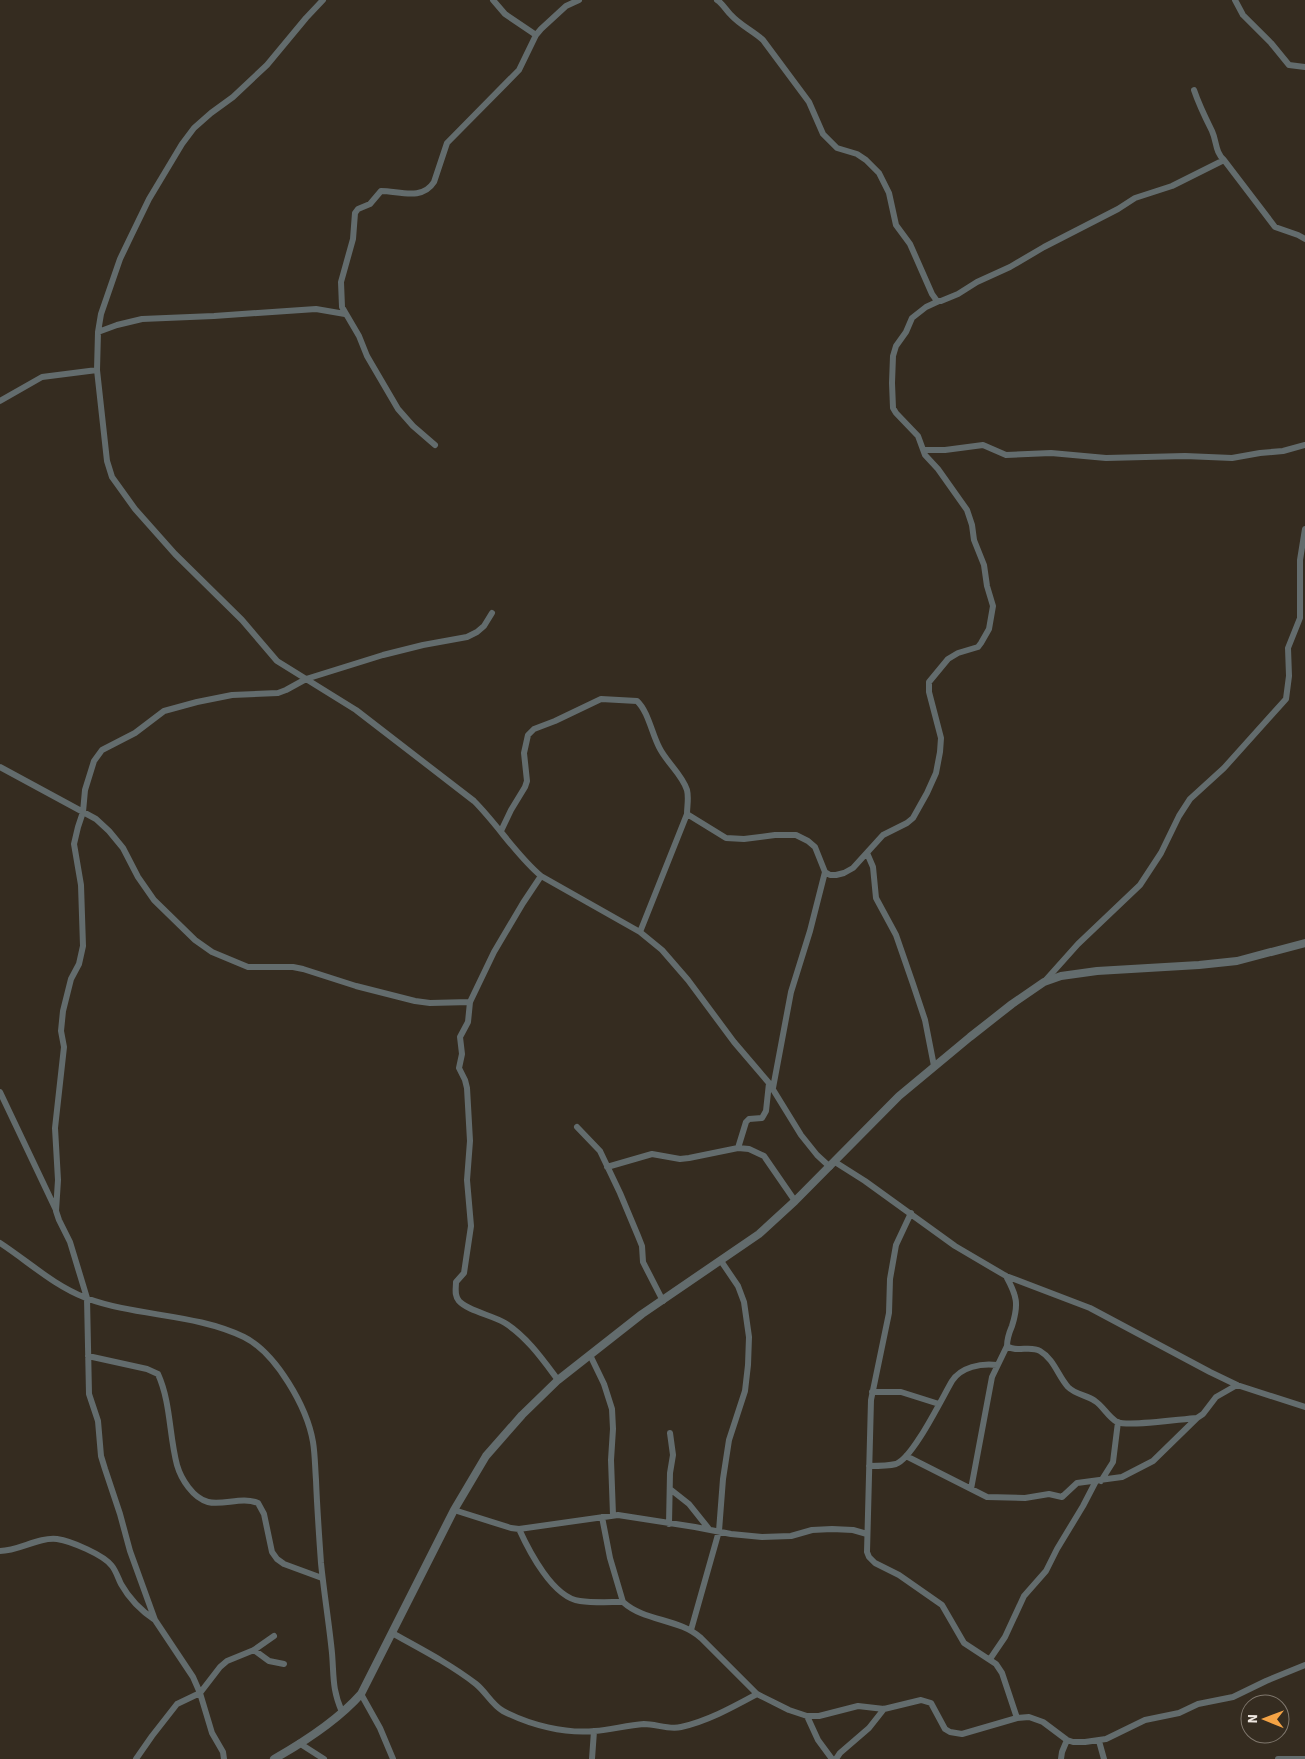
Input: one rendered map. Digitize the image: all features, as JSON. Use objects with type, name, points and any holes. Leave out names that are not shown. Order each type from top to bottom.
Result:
[{"type":"street","points":[[323,0],[267,65],[234,97],[194,128],[182,144],[149,199],[120,259],[101,314],[98,332],[97,370],[107,461],[112,477],[121,492],[174,554],[242,620],[277,662],[356,710],[474,801],[528,865],[542,876],[640,932],[662,950],[683,974],[734,1042],[771,1085],[801,1135],[817,1155],[910,1213],[955,1246],[1006,1276],[1090,1308],[1237,1385],[1305,1407]]},
{"type":"street","points":[[493,0],[505,14],[536,35]]},
{"type":"street","points":[[435,445],[413,426],[398,409],[367,356],[359,336],[345,314],[341,302],[341,282],[353,239],[355,213],[356,210],[370,204],[381,191],[406,194],[417,193],[432,186],[447,142],[519,70],[536,35],[566,6],[579,0]]},
{"type":"street","points":[[717,0],[724,5],[731,16],[755,32],[763,40],[809,102],[823,134],[835,147],[857,154],[879,173],[889,193],[896,225],[910,244],[934,299],[939,301]]},
{"type":"street","points":[[1235,0],[1243,15],[1271,43],[1289,65],[1305,67]]},
{"type":"street","points":[[1194,90],[1201,112],[1212,133],[1218,154],[1274,227],[1305,239]]},
{"type":"street","points":[[825,872],[830,875],[844,873],[853,868],[883,835],[914,818],[936,773],[940,752],[941,738],[929,692],[929,682],[953,655],[978,646],[989,629],[992,615],[992,599],[987,586],[981,556],[974,540],[970,517],[938,469],[926,455],[918,436],[893,408],[893,356],[896,346],[906,332],[912,318],[926,307],[958,294],[977,282],[1010,267],[1135,198],[1172,186],[1224,160]]},
{"type":"street","points":[[98,332],[142,318],[214,316],[316,309],[345,314]]},
{"type":"street","points":[[0,401],[42,377],[97,370]]},
{"type":"street","points":[[924,450],[945,450],[983,445],[1006,455],[1051,453],[1106,458],[1185,456],[1232,458],[1260,452],[1283,451],[1305,445]]},
{"type":"street","points":[[274,1759],[283,1756],[342,1712],[361,1694],[454,1510],[486,1456],[522,1415],[558,1380],[642,1314],[759,1234],[832,1165],[899,1096],[1012,1004],[1044,982],[1078,944],[1140,885],[1161,853],[1178,816],[1190,799],[1224,768],[1288,696],[1288,648],[1300,618],[1300,560],[1305,529]]},
{"type":"street","points":[[56,1211],[58,1180],[55,1128],[64,1047],[61,1031],[63,1011],[70,979],[79,964],[83,946],[81,885],[74,844],[83,812],[89,774],[94,761],[102,750],[135,733],[164,711],[232,695],[278,693],[306,679],[383,655],[467,637],[484,626],[492,613]]},
{"type":"street","points":[[501,831],[511,810],[526,787],[524,753],[528,735],[534,729],[601,699],[637,702],[641,705],[660,750],[687,789],[688,799],[687,814],[640,932]]},
{"type":"street","points":[[0,767],[96,819],[123,848],[138,877],[154,900],[195,940],[212,952],[248,967],[293,967],[303,969],[356,986],[415,1001],[430,1003],[470,1002]]},
{"type":"street","points":[[687,814],[721,836],[732,839],[796,835],[808,840],[815,847],[825,872],[810,931],[791,992],[766,1114],[762,1118],[749,1119],[746,1122],[738,1148]]},
{"type":"street","points":[[867,853],[874,867],[876,898],[896,935],[913,984],[924,1020],[934,1066]]},
{"type":"street","points":[[542,876],[523,903],[494,952],[470,1002],[468,1022],[460,1037],[462,1054],[459,1068],[466,1080],[467,1088],[470,1141],[467,1180],[471,1226],[464,1273],[456,1282],[456,1295],[460,1302],[466,1306],[494,1317],[510,1326],[531,1346],[558,1380]]},
{"type":"street","points":[[1044,982],[1061,976],[1097,971],[1237,961],[1305,943]]},
{"type":"street","points":[[0,1092],[70,1242],[87,1298],[89,1394],[98,1421],[101,1456],[130,1551],[155,1620],[189,1669],[200,1693],[212,1733],[223,1752],[224,1759]]},
{"type":"street","points":[[577,1127],[597,1147],[620,1193],[642,1246],[643,1262],[663,1301]]},
{"type":"street","points":[[607,1167],[652,1154],[680,1159],[738,1148],[749,1149],[764,1156],[795,1201]]},
{"type":"street","points":[[910,1213],[898,1236],[896,1245],[890,1279],[889,1313],[870,1406],[867,1552],[869,1557],[882,1567],[899,1574],[945,1608],[964,1643],[990,1659],[1002,1673],[1017,1718]]},
{"type":"street","points":[[0,1243],[42,1275],[64,1288],[87,1298],[136,1311],[217,1326],[262,1348],[277,1366],[301,1408],[313,1441],[322,1578],[332,1653],[334,1688],[342,1712]]},
{"type":"street","points":[[691,1630],[718,1532],[729,1440],[745,1391],[749,1337],[744,1302],[738,1286],[721,1261]]},
{"type":"street","points":[[971,1489],[992,1377],[1007,1346],[1016,1312],[1017,1302],[1006,1276]]},
{"type":"street","points":[[1007,1346],[1014,1349],[1030,1348],[1041,1352],[1051,1361],[1070,1390],[1094,1400],[1118,1422],[1133,1423],[1197,1418]]},
{"type":"street","points":[[590,1355],[604,1384],[612,1409],[611,1468],[613,1515]]},
{"type":"street","points":[[88,1356],[147,1368],[158,1374],[166,1398],[177,1466],[187,1485],[201,1499],[209,1502],[244,1500],[258,1503],[264,1514],[272,1552],[277,1559],[284,1564],[322,1578]]},
{"type":"street","points":[[869,1466],[896,1464],[906,1456],[916,1444],[958,1373],[972,1367],[997,1365]]},
{"type":"street","points":[[906,1456],[990,1498],[1025,1498],[1049,1494],[1062,1497],[1077,1483],[1122,1477],[1153,1461],[1203,1414],[1221,1392],[1237,1385]]},
{"type":"street","points":[[872,1392],[901,1392],[938,1404]]},
{"type":"street","points":[[990,1659],[1004,1637],[1024,1596],[1048,1566],[1098,1481],[1113,1462],[1118,1422]]},
{"type":"street","points":[[669,1524],[670,1468],[673,1455],[670,1433]]},
{"type":"street","points":[[670,1489],[689,1504],[709,1529]]},
{"type":"street","points":[[454,1510],[511,1528],[613,1515],[762,1537],[791,1536],[812,1530],[832,1529],[853,1530],[866,1534]]},
{"type":"street","points":[[602,1517],[610,1558],[623,1602]]},
{"type":"street","points":[[520,1528],[529,1549],[555,1586],[579,1601],[623,1602],[643,1614],[691,1630],[758,1694],[789,1710],[807,1716],[819,1716],[858,1706],[884,1710],[914,1702],[927,1701],[935,1707],[945,1730],[956,1734],[972,1732],[1017,1718],[1030,1717],[1038,1719],[1067,1740],[1077,1742],[1099,1741],[1145,1720],[1179,1713],[1200,1703],[1233,1697],[1266,1680],[1305,1665]]},
{"type":"street","points":[[0,1551],[7,1551],[48,1540],[56,1539],[69,1542],[108,1562],[132,1602],[155,1620]]},
{"type":"street","points":[[392,1633],[448,1664],[478,1686],[502,1710],[548,1727],[573,1731],[594,1731],[645,1724],[681,1728],[714,1716],[758,1694]]},
{"type":"street","points":[[136,1759],[173,1707],[183,1700],[200,1693],[220,1667],[227,1662],[254,1650],[274,1636]]},
{"type":"street","points":[[254,1650],[268,1661],[284,1664]]},
{"type":"street","points":[[361,1694],[380,1728],[394,1759]]},
{"type":"street","points":[[836,1759],[840,1752],[876,1721],[884,1710]]},
{"type":"street","points":[[807,1716],[818,1740],[832,1759]]},
{"type":"street","points":[[592,1759],[594,1731]]},
{"type":"street","points":[[1061,1759],[1067,1740]]},
{"type":"street","points":[[1099,1741],[1104,1759]]},
{"type":"street","points":[[299,1743],[324,1759]]},
{"type":"street","points":[[1278,1759],[1305,1758]]}]
